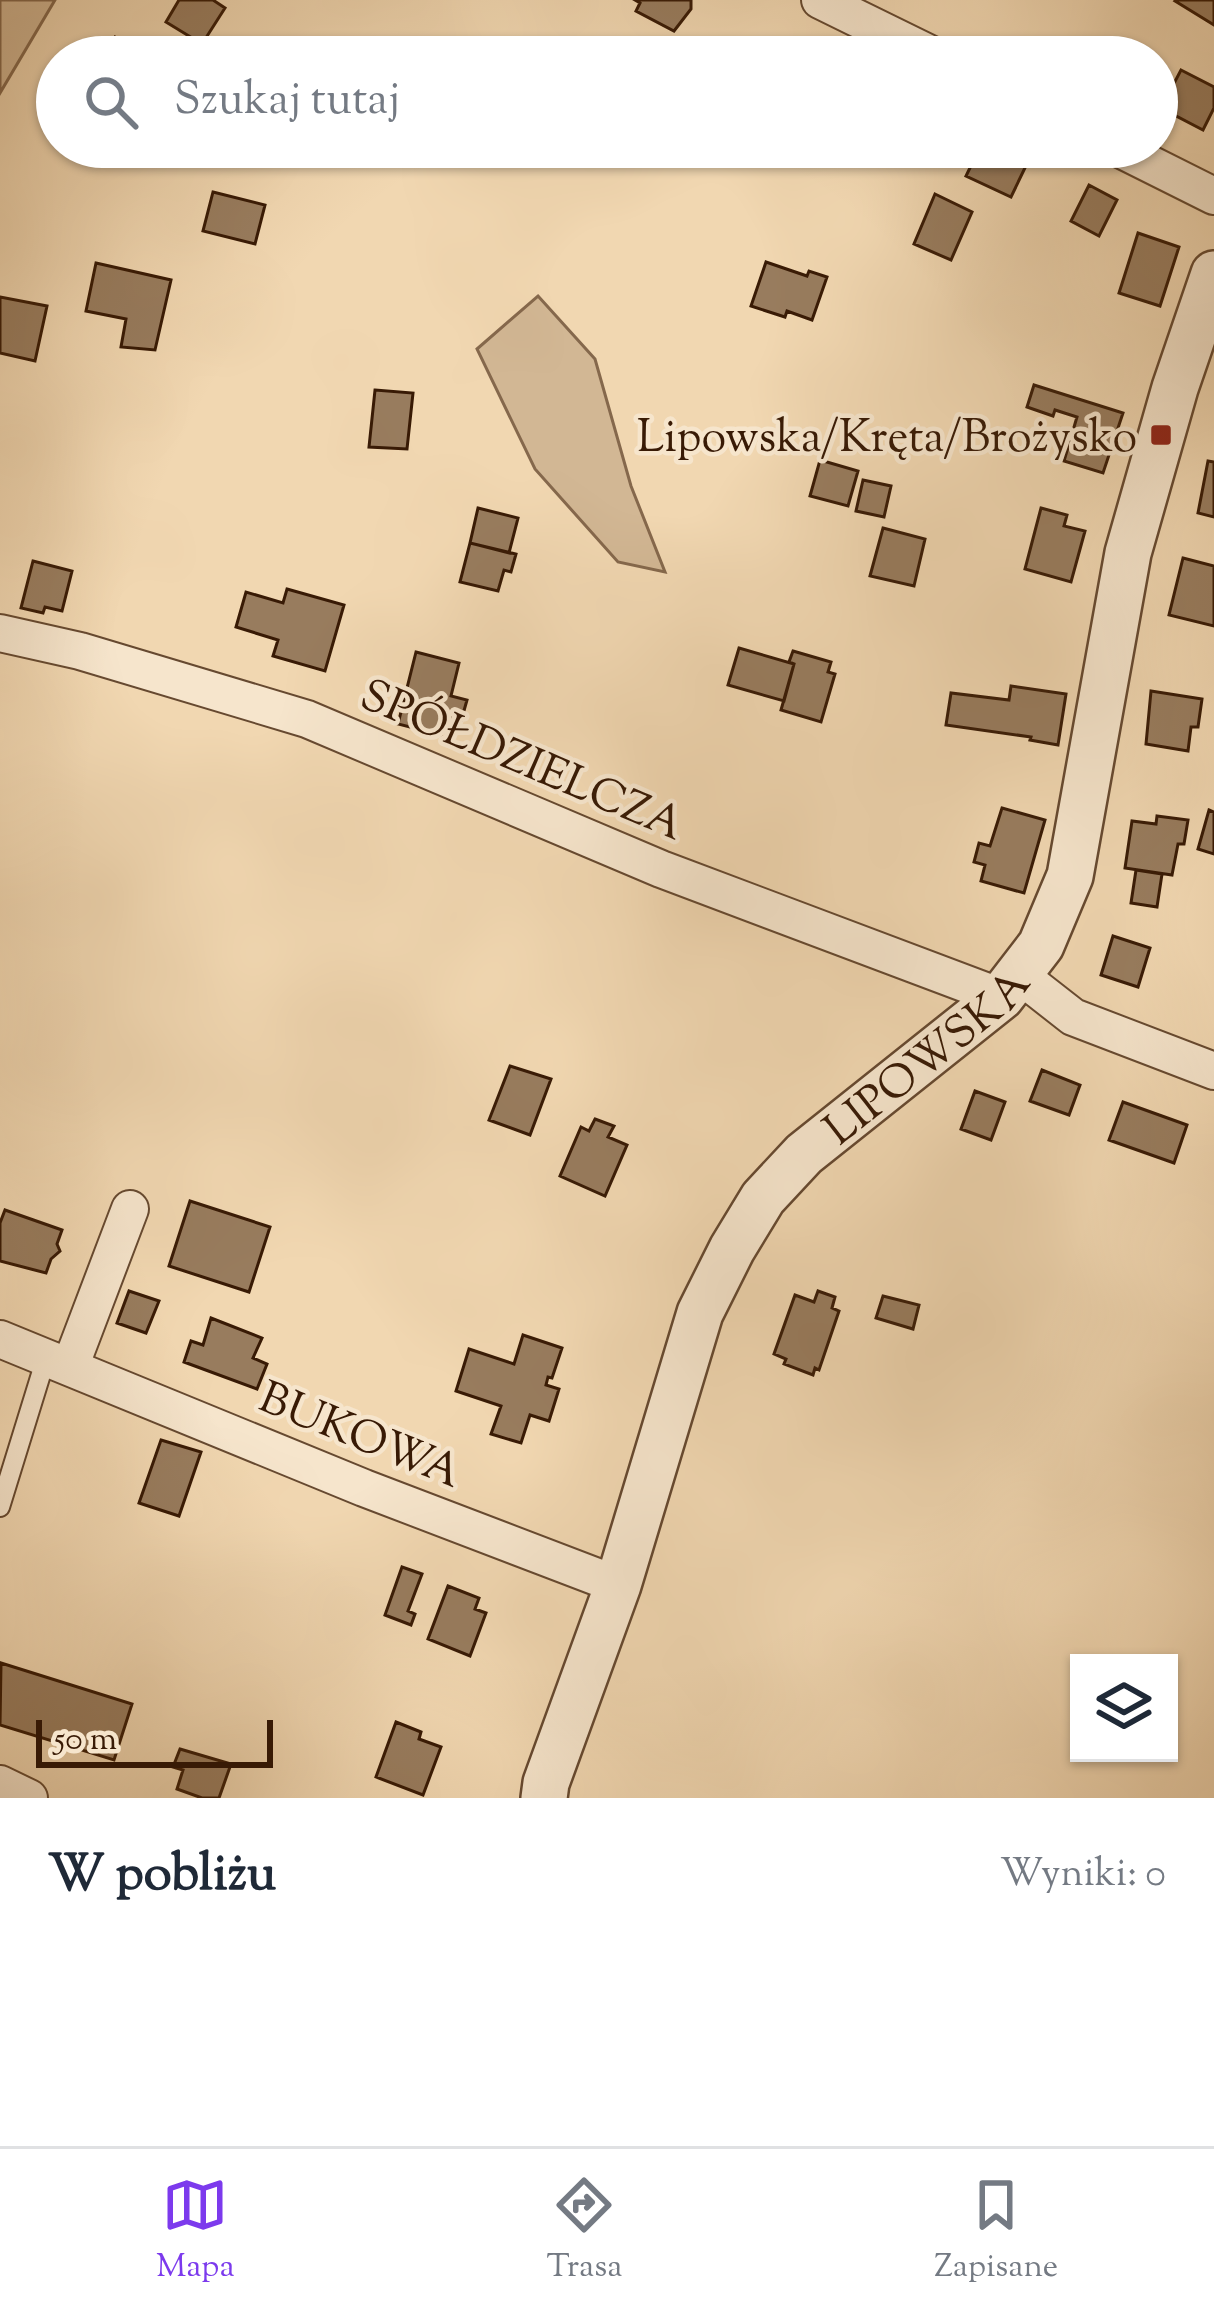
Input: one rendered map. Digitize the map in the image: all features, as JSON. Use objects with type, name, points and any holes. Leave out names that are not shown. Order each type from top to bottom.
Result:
[{"type":"street","points":[[820,0],[893,36]]},
{"type":"street","points":[[1158,168],[1214,196]]},
{"type":"street","name":"LIPOWSKA","points":[[544,1798],[618,1585],[700,1313],[732,1249],[763,1198],[804,1154],[1010,986],[1041,945],[1070,876],[1128,553],[1175,388],[1214,274]]},
{"type":"street","name":"SPÓŁDZIELCZA","points":[[0,633],[80,651],[307,719],[661,869],[1010,986],[1073,1017],[1214,1070]]},
{"type":"street","points":[[58,1363],[130,1209]]},
{"type":"street","name":"BUKOWA","points":[[0,1339],[618,1585]]},
{"type":"street","points":[[0,1784],[29,1798]]},
{"type":"lane","points":[[0,1507],[58,1363]]},
{"type":"shaded area","points":[[0,0],[55,0],[0,93]]},
{"type":"shaded area","points":[[538,296],[595,359],[631,486],[665,572],[618,562],[535,469],[477,349]]},
{"type":"building","points":[[179,0],[213,0],[225,8],[207,36],[189,36],[166,22]]},
{"type":"building","points":[[635,0],[691,0],[691,9],[674,31],[636,11],[640,3]]},
{"type":"building","points":[[1176,0],[1214,0],[1214,25],[1175,1]]},
{"type":"building","points":[[1181,70],[1214,87],[1214,108],[1203,130],[1178,117]]},
{"type":"building","points":[[970,168],[1025,168],[1011,197],[966,176]]},
{"type":"building","points":[[1089,185],[1117,200],[1099,236],[1071,221]]},
{"type":"building","points":[[213,192],[265,205],[255,244],[203,231]]},
{"type":"building","points":[[935,194],[972,212],[951,260],[914,244]]},
{"type":"building","points":[[1138,233],[1179,247],[1160,306],[1119,293]]},
{"type":"building","points":[[766,262],[807,276],[809,271],[827,277],[812,320],[751,306]]},
{"type":"building","points":[[96,263],[171,280],[155,350],[121,347],[126,319],[86,311]]},
{"type":"building","points":[[0,297],[47,306],[35,361],[0,353]]},
{"type":"building","points":[[1034,385],[1123,413],[1103,473],[1064,461],[1077,417],[1055,410],[1053,416],[1027,407]]},
{"type":"building","points":[[375,390],[413,393],[407,449],[369,447]]},
{"type":"building","points":[[820,460],[858,471],[848,506],[810,496]]},
{"type":"building","points":[[1208,461],[1214,462],[1214,517],[1198,513]]},
{"type":"building","points":[[863,480],[891,486],[884,517],[856,511]]},
{"type":"building","points":[[478,508],[518,518],[509,553],[470,543]]},
{"type":"building","points":[[1041,508],[1067,515],[1064,526],[1085,531],[1071,582],[1025,569]]},
{"type":"building","points":[[883,528],[925,539],[914,586],[870,576]]},
{"type":"building","points":[[470,543],[516,554],[511,572],[504,570],[498,591],[460,582]]},
{"type":"building","points":[[1183,558],[1214,566],[1214,626],[1169,615]]},
{"type":"building","points":[[33,561],[72,571],[62,611],[21,608]]},
{"type":"building","points":[[287,589],[344,605],[325,671],[273,656],[278,640],[236,627],[246,592],[283,603]]},
{"type":"building","points":[[739,648],[794,664],[784,701],[728,685]]},
{"type":"building","points":[[793,651],[831,662],[828,672],[835,674],[821,722],[781,710]]},
{"type":"building","points":[[416,652],[459,663],[451,696],[467,700],[460,725],[444,721],[441,735],[398,724]]},
{"type":"building","points":[[1011,686],[1066,694],[1058,745],[946,725],[951,693],[1009,700]]},
{"type":"building","points":[[1151,691],[1202,699],[1188,751],[1146,744]]},
{"type":"building","points":[[1002,808],[1045,820],[1024,893],[981,881],[985,865],[974,862],[979,843],[990,846]]},
{"type":"building","points":[[1209,810],[1214,812],[1214,854],[1198,849]]},
{"type":"building","points":[[1157,816],[1188,820],[1172,875],[1125,868],[1132,821],[1156,824]]},
{"type":"building","points":[[1136,870],[1162,874],[1157,907],[1131,903]]},
{"type":"building","points":[[1113,936],[1150,948],[1138,987],[1101,975]]},
{"type":"building","points":[[510,1066],[551,1079],[530,1135],[489,1120]]},
{"type":"building","points":[[1042,1070],[1080,1085],[1069,1115],[1030,1101]]},
{"type":"building","points":[[975,1091],[1005,1102],[991,1140],[961,1129]]},
{"type":"building","points":[[1123,1102],[1187,1125],[1174,1163],[1109,1140]]},
{"type":"building","points":[[595,1119],[614,1126],[608,1137],[627,1145],[605,1196],[560,1176],[581,1127],[589,1131]]},
{"type":"building","points":[[190,1201],[270,1227],[249,1292],[169,1266]]},
{"type":"building","points":[[5,1210],[62,1230],[57,1244],[60,1251],[46,1273],[0,1261],[0,1223]]},
{"type":"building","points":[[129,1291],[159,1301],[146,1333],[117,1323]]},
{"type":"building","points":[[818,1291],[835,1297],[832,1308],[839,1311],[819,1370],[815,1368],[813,1375],[784,1364],[786,1359],[774,1354],[795,1295],[814,1302]]},
{"type":"building","points":[[883,1296],[919,1305],[913,1329],[876,1318]]},
{"type":"building","points":[[211,1318],[262,1338],[253,1358],[267,1364],[257,1389],[184,1362],[191,1341],[203,1345]]},
{"type":"building","points":[[523,1335],[562,1348],[546,1385],[559,1389],[549,1421],[530,1415],[521,1443],[491,1434],[501,1406],[456,1391],[469,1349],[514,1364]]},
{"type":"building","points":[[161,1440],[201,1452],[179,1516],[139,1503]]},
{"type":"building","points":[[402,1567],[422,1574],[408,1611],[415,1614],[411,1625],[385,1615]]},
{"type":"building","points":[[448,1586],[479,1598],[475,1609],[486,1613],[470,1656],[428,1639]]},
{"type":"building","points":[[1,1663],[132,1704],[114,1760],[0,1725]]},
{"type":"building","points":[[396,1722],[421,1732],[419,1739],[441,1747],[423,1795],[376,1777]]},
{"type":"building","points":[[180,1749],[231,1764],[219,1798],[177,1789],[183,1770],[173,1767]]},
{"type":"place","name":"Lipowska/Kręta/Brożysko","points":[[1161,435]]}]
